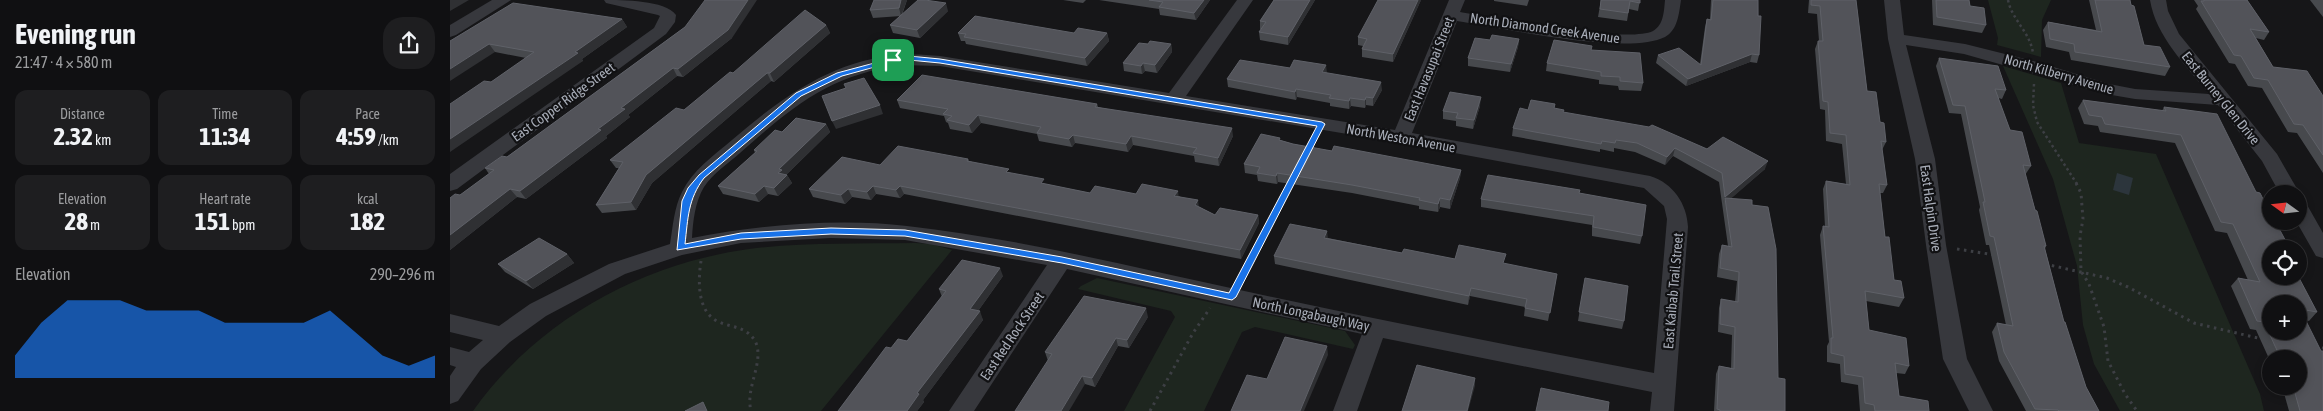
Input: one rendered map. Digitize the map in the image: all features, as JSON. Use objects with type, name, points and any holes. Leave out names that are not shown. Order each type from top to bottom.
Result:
[{"type":"street","points":[[450,32],[503,0]]},
{"type":"street","name":"East Copper Ridge Street","points":[[450,184],[660,32],[667,22],[668,15],[655,8],[612,0]]},
{"type":"street","points":[[1173,100],[1245,0]]},
{"type":"street","name":"North Diamond Creek Avenue","points":[[1454,8],[1608,39],[1640,40],[1659,34],[1669,24],[1673,0]]},
{"type":"street","name":"East Halpin Drive","points":[[1892,0],[1896,39],[1925,159],[1936,245],[1955,359],[1981,411]]},
{"type":"street","name":"East Burney Glen Drive","points":[[2158,0],[2160,11],[2171,35],[2270,158],[2285,185]]},
{"type":"street","name":"East Havasupai Street","points":[[1401,137],[1454,8]]},
{"type":"street","name":"North Kilberry Avenue","points":[[1896,39],[1965,49],[2031,66],[2106,89],[2135,94],[2223,100]]},
{"type":"street","name":"North Weston Avenue","points":[[680,248],[686,201],[691,190],[702,177],[798,94],[856,68],[893,60],[925,59],[1401,137],[1650,183]]},
{"type":"street","name":"East Kaibab Trail Street","points":[[1650,183],[1668,195],[1678,213],[1662,411]]},
{"type":"street","points":[[2308,222],[2320,241]]},
{"type":"street","name":"North Longabaugh Way","points":[[450,394],[473,362],[502,336],[538,310],[618,269],[704,242],[741,236],[831,231],[905,233],[1062,260],[1375,328],[1664,385]]},
{"type":"street","name":"East Red Rock Street","points":[[961,411],[1062,260]]},
{"type":"street","points":[[450,323],[502,336]]},
{"type":"street","points":[[1346,411],[1375,328]]},
{"type":"street","points":[[450,356],[473,362]]},
{"type":"path","points":[[2008,0],[2009,9],[2014,18],[2026,29],[2033,50],[2031,66],[2034,84],[2033,105],[2037,122],[2075,180],[2081,193],[2083,218],[2080,236],[2081,271],[2089,284],[2104,327],[2108,360],[2125,394],[2138,411]]},
{"type":"path","points":[[1304,159],[1322,124]]},
{"type":"path","points":[[1150,411],[1165,390],[1191,335],[1225,295],[1295,176]]},
{"type":"path","points":[[704,242],[700,267],[700,283],[705,310],[714,320],[735,326],[751,335],[758,354],[749,390],[748,406],[751,411]]},
{"type":"path","points":[[1936,245],[2004,256]]},
{"type":"path","points":[[2043,264],[2107,278],[2128,286],[2194,322],[2262,338]]},
{"type":"path","points":[[2313,347],[2323,348]]},
{"type":"shaded area","points":[[1988,0],[2051,0],[2042,20],[2041,57],[1997,45],[1998,38]]},
{"type":"shaded area","points":[[2003,66],[2061,83],[2079,143],[2156,154],[2260,394],[2264,411],[2120,411],[2094,364],[2083,325],[2077,266],[2053,179]]},
{"type":"shaded area","points":[[2117,173],[2133,178],[2129,195],[2113,190]]},
{"type":"shaded area","points":[[811,244],[931,244],[952,250],[821,411],[473,411],[499,379],[528,350],[560,324],[594,302],[631,283],[669,268],[708,257],[749,249]]},
{"type":"shaded area","points":[[1097,278],[1345,331],[1355,345],[1353,349],[1255,327],[1242,332],[1204,411],[1124,411],[1175,317],[1171,311],[1078,289]]},
{"type":"building","points":[[705,0],[748,0],[728,30],[678,69],[673,68],[621,108],[625,109],[598,129],[601,130],[520,191],[510,189],[450,235],[450,198],[455,194],[460,195],[494,170],[485,168],[502,156],[507,157],[685,27]]},
{"type":"building","points":[[874,0],[901,0],[899,8],[870,10]]},
{"type":"building","points":[[918,0],[946,3],[917,30],[890,25]]},
{"type":"building","points":[[1149,0],[1204,0],[1194,13],[1159,7],[1163,2]]},
{"type":"building","points":[[1274,0],[1310,0],[1288,37],[1259,32],[1266,22],[1260,21]]},
{"type":"building","points":[[1378,0],[1418,0],[1393,54],[1362,49],[1367,39],[1358,37]]},
{"type":"building","points":[[1601,0],[1640,0],[1640,3],[1630,1],[1628,13],[1600,9]]},
{"type":"building","points":[[1713,0],[1758,0],[1758,16],[1761,16],[1759,55],[1752,54],[1688,79],[1658,55],[1679,48],[1701,65],[1707,19],[1711,20]]},
{"type":"building","points":[[1811,0],[1856,0],[1867,91],[1876,92],[1880,122],[1884,123],[1886,142],[1881,141],[1887,185],[1879,184],[1885,237],[1889,237],[1894,280],[1901,281],[1904,298],[1865,291],[1869,330],[1906,338],[1909,366],[1895,363],[1899,396],[1928,401],[1929,411],[1875,411],[1874,405],[1865,403],[1863,377],[1845,374],[1844,356],[1831,353],[1831,338],[1833,338],[1823,226],[1829,227],[1826,181],[1850,185],[1846,135],[1830,133],[1828,102],[1823,101],[1818,41],[1823,41],[1820,6],[1811,5]]},
{"type":"building","points":[[1936,0],[1969,0],[1970,6],[1984,8],[1986,25],[1937,17]]},
{"type":"building","points":[[2095,0],[2130,0],[2131,5],[2134,6],[2144,45],[2160,47],[2170,67],[2075,52],[2074,44],[2050,39],[2048,22],[2102,32]]},
{"type":"building","points":[[2247,0],[2269,32],[2250,29],[2273,67],[2307,71],[2323,96],[2323,155],[2303,125],[2294,124],[2268,80],[2254,78],[2241,56],[2234,55],[2201,1]]},
{"type":"building","points":[[513,3],[622,19],[575,52],[578,53],[450,139],[450,104],[484,81],[491,82],[534,52],[489,44],[450,69],[450,41]]},
{"type":"building","points":[[805,10],[826,25],[646,175],[631,202],[596,205],[623,162],[610,160],[676,108],[684,110],[730,72],[733,73]]},
{"type":"building","points":[[975,16],[1074,33],[1078,28],[1107,33],[1085,58],[964,37],[966,34],[958,33]]},
{"type":"building","points":[[1492,35],[1519,39],[1511,64],[1468,58],[1475,38],[1490,40]]},
{"type":"building","points":[[1554,40],[1592,46],[1591,50],[1640,53],[1643,83],[1620,81],[1620,77],[1601,76],[1601,72],[1547,63]]},
{"type":"building","points":[[1150,41],[1171,44],[1155,65],[1143,63],[1141,66],[1123,63],[1139,43],[1148,44]]},
{"type":"building","points":[[1939,58],[1998,66],[2006,90],[1995,89],[2010,130],[2022,132],[2031,166],[2023,165],[2035,210],[2037,211],[2064,322],[2086,387],[2099,411],[2035,409],[2004,352],[1997,323],[2013,326],[1994,237],[1990,236],[1983,202],[1985,202],[1965,106],[1953,105]]},
{"type":"building","points":[[1240,60],[1290,68],[1294,60],[1326,65],[1322,72],[1381,82],[1373,98],[1366,97],[1365,100],[1350,98],[1349,101],[1329,98],[1331,95],[1296,89],[1295,92],[1227,79]]},
{"type":"building","points":[[922,75],[1097,104],[1095,107],[1232,128],[1218,158],[1193,153],[1197,148],[1131,136],[1126,144],[1073,135],[1069,139],[1037,133],[1041,127],[978,115],[969,125],[947,120],[952,116],[943,114],[948,109],[897,100]]},
{"type":"building","points":[[864,78],[880,105],[832,121],[822,96],[846,88],[844,84]]},
{"type":"building","points":[[1450,92],[1481,97],[1474,120],[1456,118],[1458,113],[1443,111]]},
{"type":"building","points":[[1531,100],[1555,104],[1554,108],[1564,110],[1563,112],[1649,127],[1652,125],[1707,149],[1723,137],[1768,161],[1725,197],[1722,173],[1675,148],[1667,157],[1637,143],[1616,140],[1615,143],[1602,141],[1601,144],[1513,128],[1520,108],[1528,110]]},
{"type":"building","points":[[2083,100],[2166,111],[2164,107],[2217,114],[2256,192],[2260,193],[2262,197],[2262,230],[2280,230],[2285,240],[2262,240],[2262,285],[2303,285],[2317,312],[2307,310],[2307,295],[2262,295],[2262,322],[2257,321],[2238,278],[2260,282],[2233,224],[2221,222],[2181,135],[2105,124],[2102,117],[2089,115]]},
{"type":"building","points":[[796,118],[826,124],[779,169],[782,170],[778,173],[787,175],[774,188],[764,186],[755,194],[718,186],[757,151],[754,150],[775,130],[782,132]]},
{"type":"building","points":[[1261,134],[1280,138],[1279,140],[1293,144],[1332,151],[1334,146],[1461,170],[1450,200],[1440,198],[1438,204],[1419,200],[1420,198],[1352,185],[1277,173],[1276,176],[1257,173],[1260,167],[1244,164]]},
{"type":"building","points":[[898,146],[1009,169],[1006,172],[1044,179],[1041,183],[1090,193],[1095,186],[1136,194],[1142,184],[1178,191],[1174,196],[1198,200],[1195,205],[1215,215],[1220,208],[1258,215],[1240,250],[900,186],[896,190],[873,186],[867,192],[848,189],[841,195],[809,189],[842,157],[880,165]]},
{"type":"building","points":[[1488,175],[1580,190],[1579,193],[1646,205],[1642,236],[1593,227],[1594,216],[1481,199]]},
{"type":"building","points":[[1725,198],[1752,200],[1752,205],[1768,207],[1776,249],[1778,378],[1785,379],[1785,411],[1720,411],[1717,409],[1719,366],[1734,369],[1735,327],[1720,324],[1721,299],[1738,302],[1739,272],[1720,268],[1722,245],[1732,247]]},
{"type":"building","points":[[1290,224],[1327,231],[1324,238],[1402,253],[1404,249],[1455,259],[1459,245],[1506,254],[1503,263],[1557,274],[1550,313],[1525,308],[1527,299],[1471,288],[1469,296],[1274,256]]},
{"type":"building","points":[[539,238],[567,254],[526,281],[498,264]]},
{"type":"building","points":[[962,260],[1000,268],[970,309],[980,311],[917,393],[919,394],[907,411],[838,411],[886,347],[891,348],[898,339],[907,341],[946,291],[939,289]]},
{"type":"building","points":[[1585,278],[1628,286],[1624,321],[1579,312]]},
{"type":"building","points":[[1084,296],[1146,308],[1127,340],[1116,338],[1092,378],[1082,376],[1061,411],[1015,411],[1052,354],[1045,352]]},
{"type":"building","points":[[2307,323],[2321,351],[2323,351],[2323,411],[2300,411],[2296,395],[2307,395],[2307,350],[2277,350],[2272,340],[2307,340]]},
{"type":"building","points":[[1285,337],[1327,346],[1300,411],[1231,411],[1247,375],[1267,379]]},
{"type":"building","points":[[1417,365],[1475,378],[1467,411],[1402,411]]},
{"type":"building","points":[[1541,388],[1609,402],[1608,411],[1536,411]]},
{"type":"building","points":[[703,402],[707,411],[685,411]]},
{"type":"route","points":[[909,58],[940,61],[1322,124],[1232,297],[1062,260],[905,233],[831,231],[741,236],[680,248],[686,201],[691,190],[702,177],[798,94],[856,68],[893,60],[909,58]]}]
